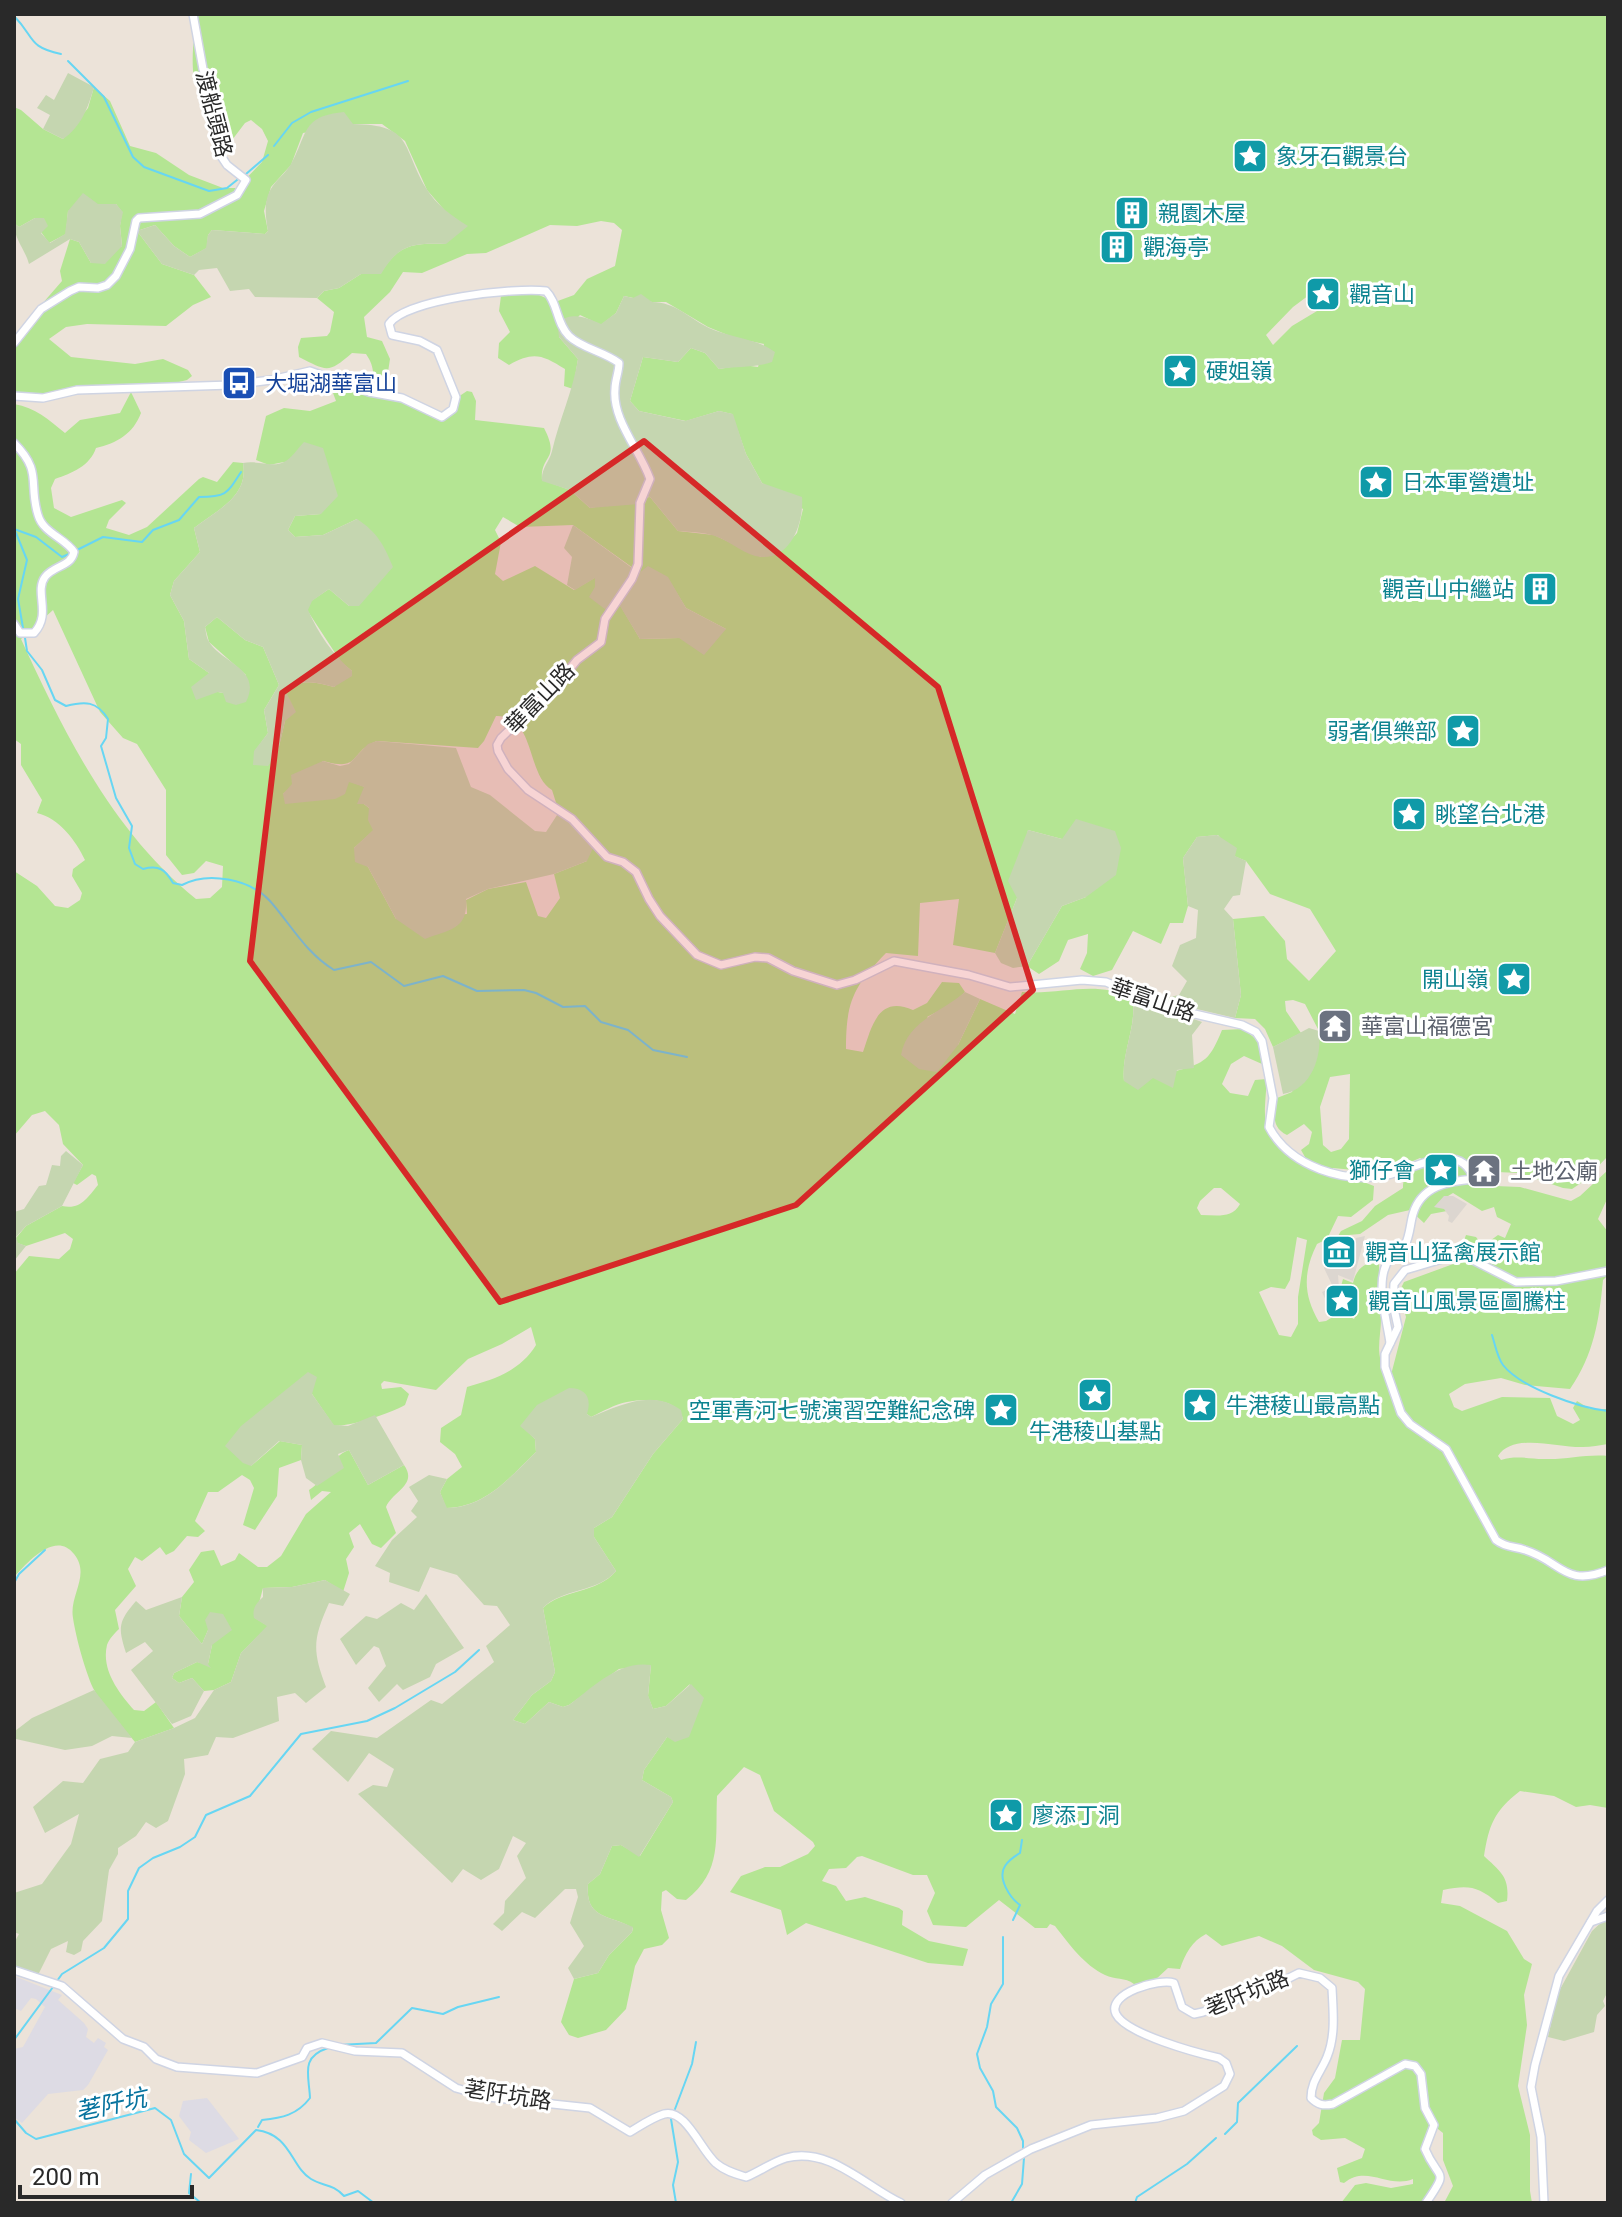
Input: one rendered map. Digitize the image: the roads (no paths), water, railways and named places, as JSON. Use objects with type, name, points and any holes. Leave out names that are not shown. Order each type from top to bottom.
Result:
[{"type":"street","name":"渡船頭路","points":[[14,343],[41,309],[79,287],[98,288],[107,285],[116,276],[130,249],[139,218],[200,214],[237,195],[246,180],[221,156],[219,120],[203,69],[193,14]]},
{"type":"street","name":"華富山路","points":[[14,396],[43,398],[77,390],[231,385],[310,371],[369,392],[402,398],[442,417],[453,409],[456,397],[437,350],[420,341],[392,335],[389,324],[395,315],[444,300],[521,289],[546,291],[569,336],[619,363],[614,390],[616,403],[650,479],[640,503],[638,564],[632,579],[605,619],[601,642],[577,660],[560,681],[540,696],[501,738],[498,751],[508,769],[528,790],[572,819],[607,857],[630,866],[660,916],[697,955],[721,965],[755,957],[768,958],[793,971],[837,985],[894,961],[969,975],[1010,987],[1082,980],[1106,982],[1169,1008],[1242,1025],[1256,1032],[1262,1041],[1273,1098],[1269,1127],[1302,1162],[1332,1172],[1384,1176],[1432,1160],[1462,1162],[1470,1169],[1474,1179],[1439,1185],[1428,1191],[1418,1202],[1406,1244],[1391,1257],[1383,1280],[1382,1299],[1390,1343]]},
{"type":"street","points":[[14,443],[28,458],[34,471],[38,515],[43,524],[73,550],[69,562],[46,575],[43,581],[41,626],[34,633],[20,633],[14,624]]},
{"type":"street","points":[[1608,1271],[1537,1283],[1516,1282],[1463,1255],[1405,1270],[1394,1284],[1393,1304],[1398,1327],[1390,1343],[1385,1367],[1401,1413],[1410,1424],[1446,1449],[1496,1540],[1505,1547],[1527,1550],[1574,1577],[1586,1578],[1608,1570]]},
{"type":"street","points":[[1544,2203],[1541,2137],[1531,2087],[1551,1997],[1559,1976],[1597,1911],[1608,1900]]},
{"type":"street","points":[[1591,1922],[1608,1916]]},
{"type":"street","name":"荖阡坑路","points":[[14,1970],[62,1986],[123,2039],[144,2047],[156,2059],[177,2067],[257,2073],[302,2057],[311,2046],[327,2045],[402,2053],[456,2088],[480,2095],[590,2108],[630,2132],[665,2113],[673,2114],[685,2122],[717,2164],[733,2174],[746,2177],[785,2158],[804,2156],[848,2170],[901,2203]]},
{"type":"street","name":"荖阡坑路","points":[[952,2203],[985,2175],[1022,2154],[1091,2125],[1157,2118],[1184,2111],[1229,2080],[1229,2069],[1219,2058],[1167,2043],[1124,2022],[1115,2011],[1123,1995],[1166,1980],[1174,1983],[1182,2007],[1194,2014],[1216,2009],[1299,1973],[1320,1978],[1332,1988],[1332,2042],[1311,2089],[1311,2098],[1317,2104],[1333,2104],[1405,2064],[1415,2066],[1421,2074],[1425,2108],[1434,2125],[1425,2149],[1441,2178],[1438,2188],[1426,2203]]},
{"type":"waterway","points":[[14,16],[37,44],[61,54]]},
{"type":"waterway","points":[[68,61],[104,97],[133,157],[144,167],[209,191],[227,188],[237,180]]},
{"type":"waterway","points":[[274,146],[292,123],[311,112],[408,81]]},
{"type":"waterway","points":[[246,174],[268,155]]},
{"type":"waterway","points":[[75,551],[103,537],[142,542],[153,530],[179,520],[199,497],[225,493],[241,472]]},
{"type":"waterway","points":[[14,529],[36,537],[62,557],[69,554]]},
{"type":"waterway","points":[[16,533],[27,560],[18,599],[23,628]]},
{"type":"waterway","points":[[25,638],[27,651],[42,670],[55,700],[66,706],[90,704],[108,719],[106,738],[101,746],[116,798],[132,826],[129,848],[135,864],[143,869],[161,869],[173,883],[182,885],[204,878],[216,878],[251,887],[262,893],[307,947],[334,970],[371,962],[404,986],[443,976],[477,991],[524,990],[563,1007],[585,1006],[601,1022],[628,1030],[653,1050],[687,1057]]},
{"type":"waterway","points":[[1492,1335],[1503,1365],[1523,1381],[1567,1401],[1608,1411]]},
{"type":"waterway","points":[[14,1583],[19,1574],[45,1550]]},
{"type":"waterway","points":[[57,1981],[62,1974],[104,1948],[128,1919],[128,1891],[139,1868],[195,1837],[206,1815],[250,1796],[301,1734],[367,1721],[395,1708],[455,1672],[479,1650]]},
{"type":"waterway","points":[[1013,1920],[1020,1905],[1006,1887],[1003,1871],[1008,1862],[1020,1853],[1022,1840]]},
{"type":"waterway","points":[[1003,1937],[1003,1984],[991,2004],[977,2054],[980,2068],[993,2091],[996,2107],[1017,2128],[1023,2141],[1023,2152]]},
{"type":"waterway","points":[[14,2040],[53,1987]]},
{"type":"waterway","points":[[338,2045],[376,2043],[412,2008],[443,2014],[499,1997]]},
{"type":"waterway","points":[[675,2109],[692,2064],[696,2042]]},
{"type":"waterway","name":"荖阡坑","points":[[1225,2134],[1237,2122],[1238,2103],[1297,2046]]},
{"type":"waterway","points":[[258,2127],[262,2120],[289,2115],[305,2104],[310,2098],[310,2062],[313,2056],[328,2048]]},
{"type":"waterway","name":"荖阡坑","points":[[14,2119],[36,2139],[155,2108],[171,2120],[184,2154],[209,2178],[256,2130],[268,2133],[284,2144],[304,2174],[311,2179],[336,2189],[344,2196],[358,2191],[374,2203]]},
{"type":"waterway","points":[[671,2119],[678,2162],[673,2185],[676,2203]]},
{"type":"waterway","name":"荖阡坑","points":[[1135,2203],[1137,2197],[1187,2164],[1216,2138]]},
{"type":"waterway","points":[[1011,2203],[1022,2184],[1024,2158]]},
{"type":"waterway","points":[[191,2174],[189,2193],[201,2203]]},
{"type":"place","name":"象牙石觀景台","points":[[1250,156]]},
{"type":"place","name":"親園木屋","points":[[1132,213]]},
{"type":"place","name":"觀海亭","points":[[1117,247]]},
{"type":"place","name":"觀音山","points":[[1323,294]]},
{"type":"place","name":"硬姐嶺","points":[[1180,371]]},
{"type":"place","name":"大堀湖華富山","points":[[239,383]]},
{"type":"place","name":"日本軍營遺址","points":[[1376,482]]},
{"type":"place","name":"觀音山中繼站","points":[[1540,589]]},
{"type":"place","name":"弱者俱樂部","points":[[1463,731]]},
{"type":"place","name":"眺望台北港","points":[[1409,814]]},
{"type":"place","name":"開山嶺","points":[[1514,979]]},
{"type":"place","name":"華富山福德宮","points":[[1335,1026]]},
{"type":"place","name":"獅仔會","points":[[1441,1170]]},
{"type":"place","name":"土地公廟","points":[[1484,1171]]},
{"type":"place","name":"觀音山猛禽展示館","points":[[1339,1252]]},
{"type":"place","name":"觀音山風景區圖騰柱","points":[[1342,1301]]},
{"type":"place","name":"牛港稜山基點","points":[[1095,1395]]},
{"type":"place","name":"牛港稜山最高點","points":[[1200,1405]]},
{"type":"place","name":"空軍青河七號演習空難紀念碑","points":[[1001,1410]]},
{"type":"place","name":"廖添丁洞","points":[[1006,1815]]}]
